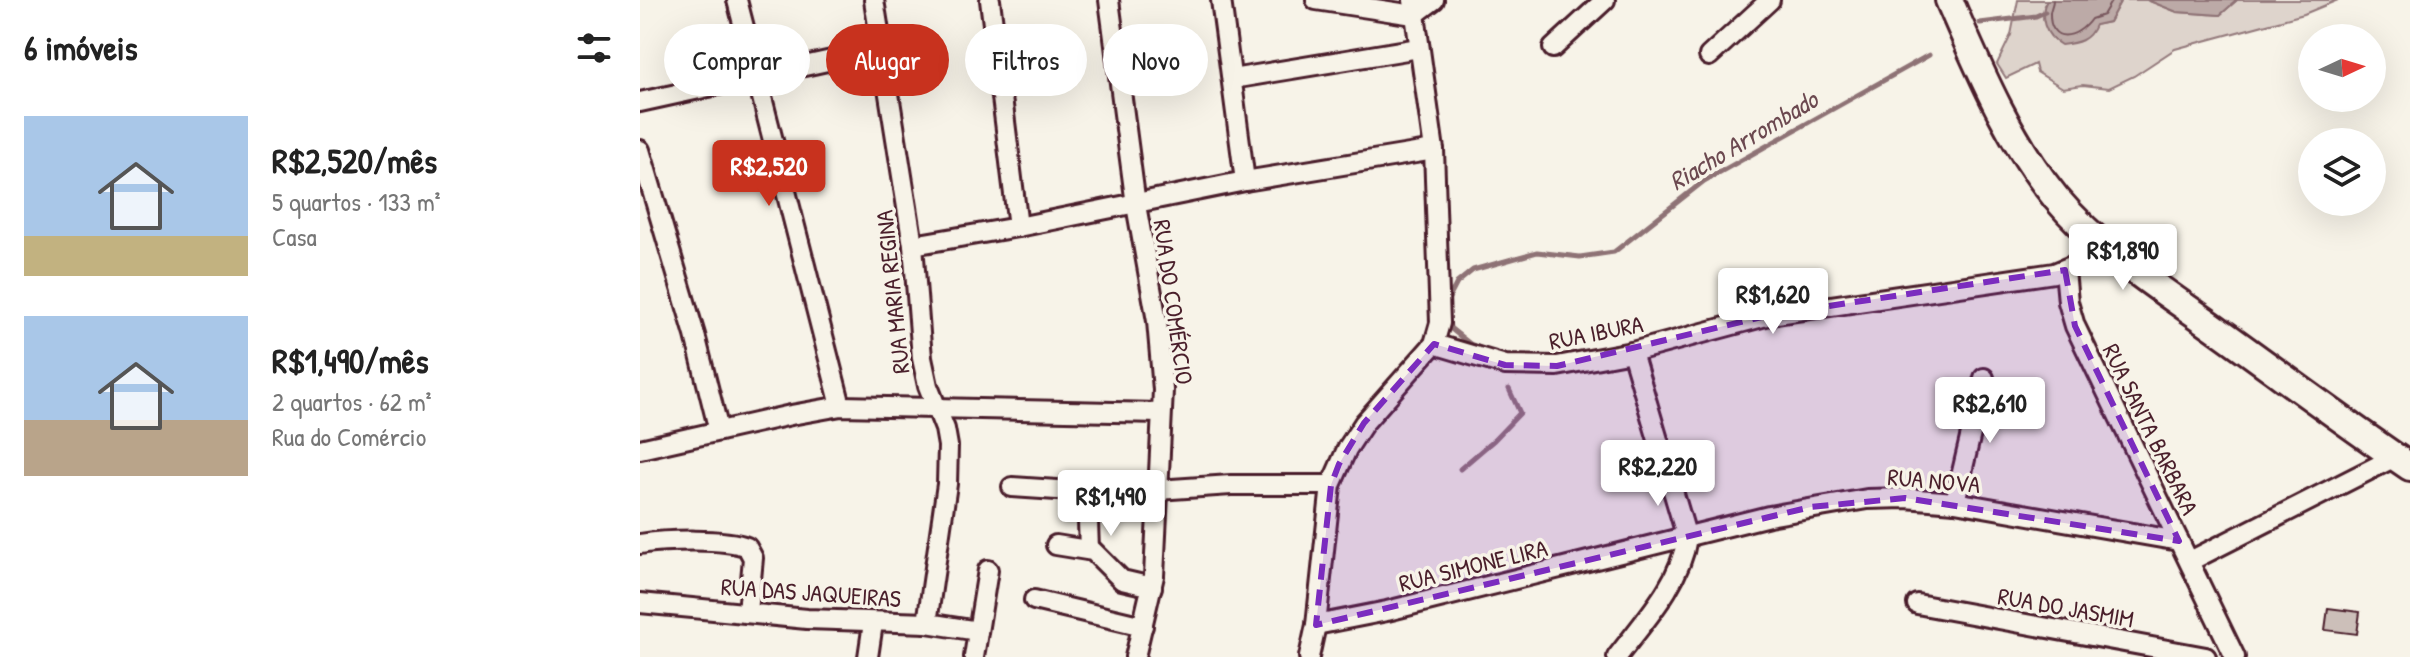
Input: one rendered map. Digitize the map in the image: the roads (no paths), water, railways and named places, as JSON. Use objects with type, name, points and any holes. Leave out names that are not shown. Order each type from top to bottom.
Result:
[{"type":"main road","points":[[1952,6],[1995,102],[2018,143],[2057,199],[2100,243],[2402,462]]},
{"type":"street","points":[[737,0],[743,24]]},
{"type":"street","name":"RUA MARIA REGINA","points":[[874,0],[878,24]]},
{"type":"street","points":[[990,0],[1018,227]]},
{"type":"street","name":"RUA DO COMÉRCIO","points":[[1109,0],[1136,205],[1160,343],[1163,396],[1157,490],[1158,528],[1152,587],[1135,657]]},
{"type":"street","points":[[1221,0],[1245,181]]},
{"type":"street","points":[[1316,0],[1413,7],[1434,0]]},
{"type":"street","points":[[1553,48],[1605,0]]},
{"type":"street","points":[[1709,56],[1770,0]]},
{"type":"street","points":[[1309,657],[1316,625],[1331,485],[1347,449],[1364,423],[1434,344],[1440,323],[1434,150],[1413,7]]},
{"type":"street","points":[[1232,79],[1419,48]]},
{"type":"street","points":[[640,102],[666,96]]},
{"type":"street","points":[[761,96],[841,406]]},
{"type":"street","name":"RUA MARIA REGINA","points":[[889,96],[913,245],[922,358],[925,376],[947,438],[949,464],[927,623]]},
{"type":"street","points":[[640,150],[695,335],[719,431]]},
{"type":"street","points":[[913,245],[1136,205],[1245,181],[1434,150]]},
{"type":"street","name":"RUA IBURA","points":[[1434,344],[1490,362],[1527,367],[1557,366],[1632,352],[1770,315],[2065,270],[2100,243]]},
{"type":"street","name":"RUA SANTA BARBARA","points":[[2065,270],[2068,302],[2075,326],[2235,657]]},
{"type":"street","points":[[1617,657],[1664,594],[1679,566],[1687,538],[1632,352]]},
{"type":"street","points":[[1955,502],[1984,378]]},
{"type":"street","points":[[640,449],[841,406],[1161,413]]},
{"type":"street","points":[[2190,561],[2402,462]]},
{"type":"street","points":[[1157,490],[1231,485],[1331,485]]},
{"type":"street","points":[[1012,487],[1087,492],[1089,550]]},
{"type":"street","name":"RUA NOVA","points":[[1687,538],[1769,516],[1867,499],[1905,498],[1955,502],[2179,541]]},
{"type":"street","name":"RUA SIMONE LIRA","points":[[1316,625],[1387,611],[1687,538]]},
{"type":"street","points":[[640,544],[697,542],[747,547],[753,558],[748,612]]},
{"type":"street","points":[[1056,545],[1099,554],[1122,580],[1152,587]]},
{"type":"street","points":[[974,657],[988,570]]},
{"type":"street","points":[[1034,600],[1143,626]]},
{"type":"street","name":"RUA DAS JAQUEIRAS","points":[[640,603],[873,623],[927,623],[978,631]]},
{"type":"street","name":"RUA DO JASMIM","points":[[1917,604],[2206,657]]},
{"type":"street","points":[[868,657],[873,623]]},
{"type":"water","points":[[2047,0],[2121,0],[2109,22],[2095,25],[2082,40],[2061,45],[2051,36],[2043,19]]},
{"type":"water","points":[[2147,0],[2237,0],[2220,15],[2177,12]]},
{"type":"waterway","name":"Riacho Arrombado","points":[[1980,23],[2036,16],[2045,12]]},
{"type":"waterway","name":"Riacho Arrombado","points":[[1447,302],[1457,283],[1473,270],[1537,252],[1580,257],[1614,252],[1704,181],[1929,55]]},
{"type":"waterway","name":"Riacho Arrombado","points":[[1448,312],[1450,328],[1470,344],[1485,350]]},
{"type":"waterway","name":"Riacho Arrombado","points":[[1460,469],[1520,413],[1509,389]]}]
